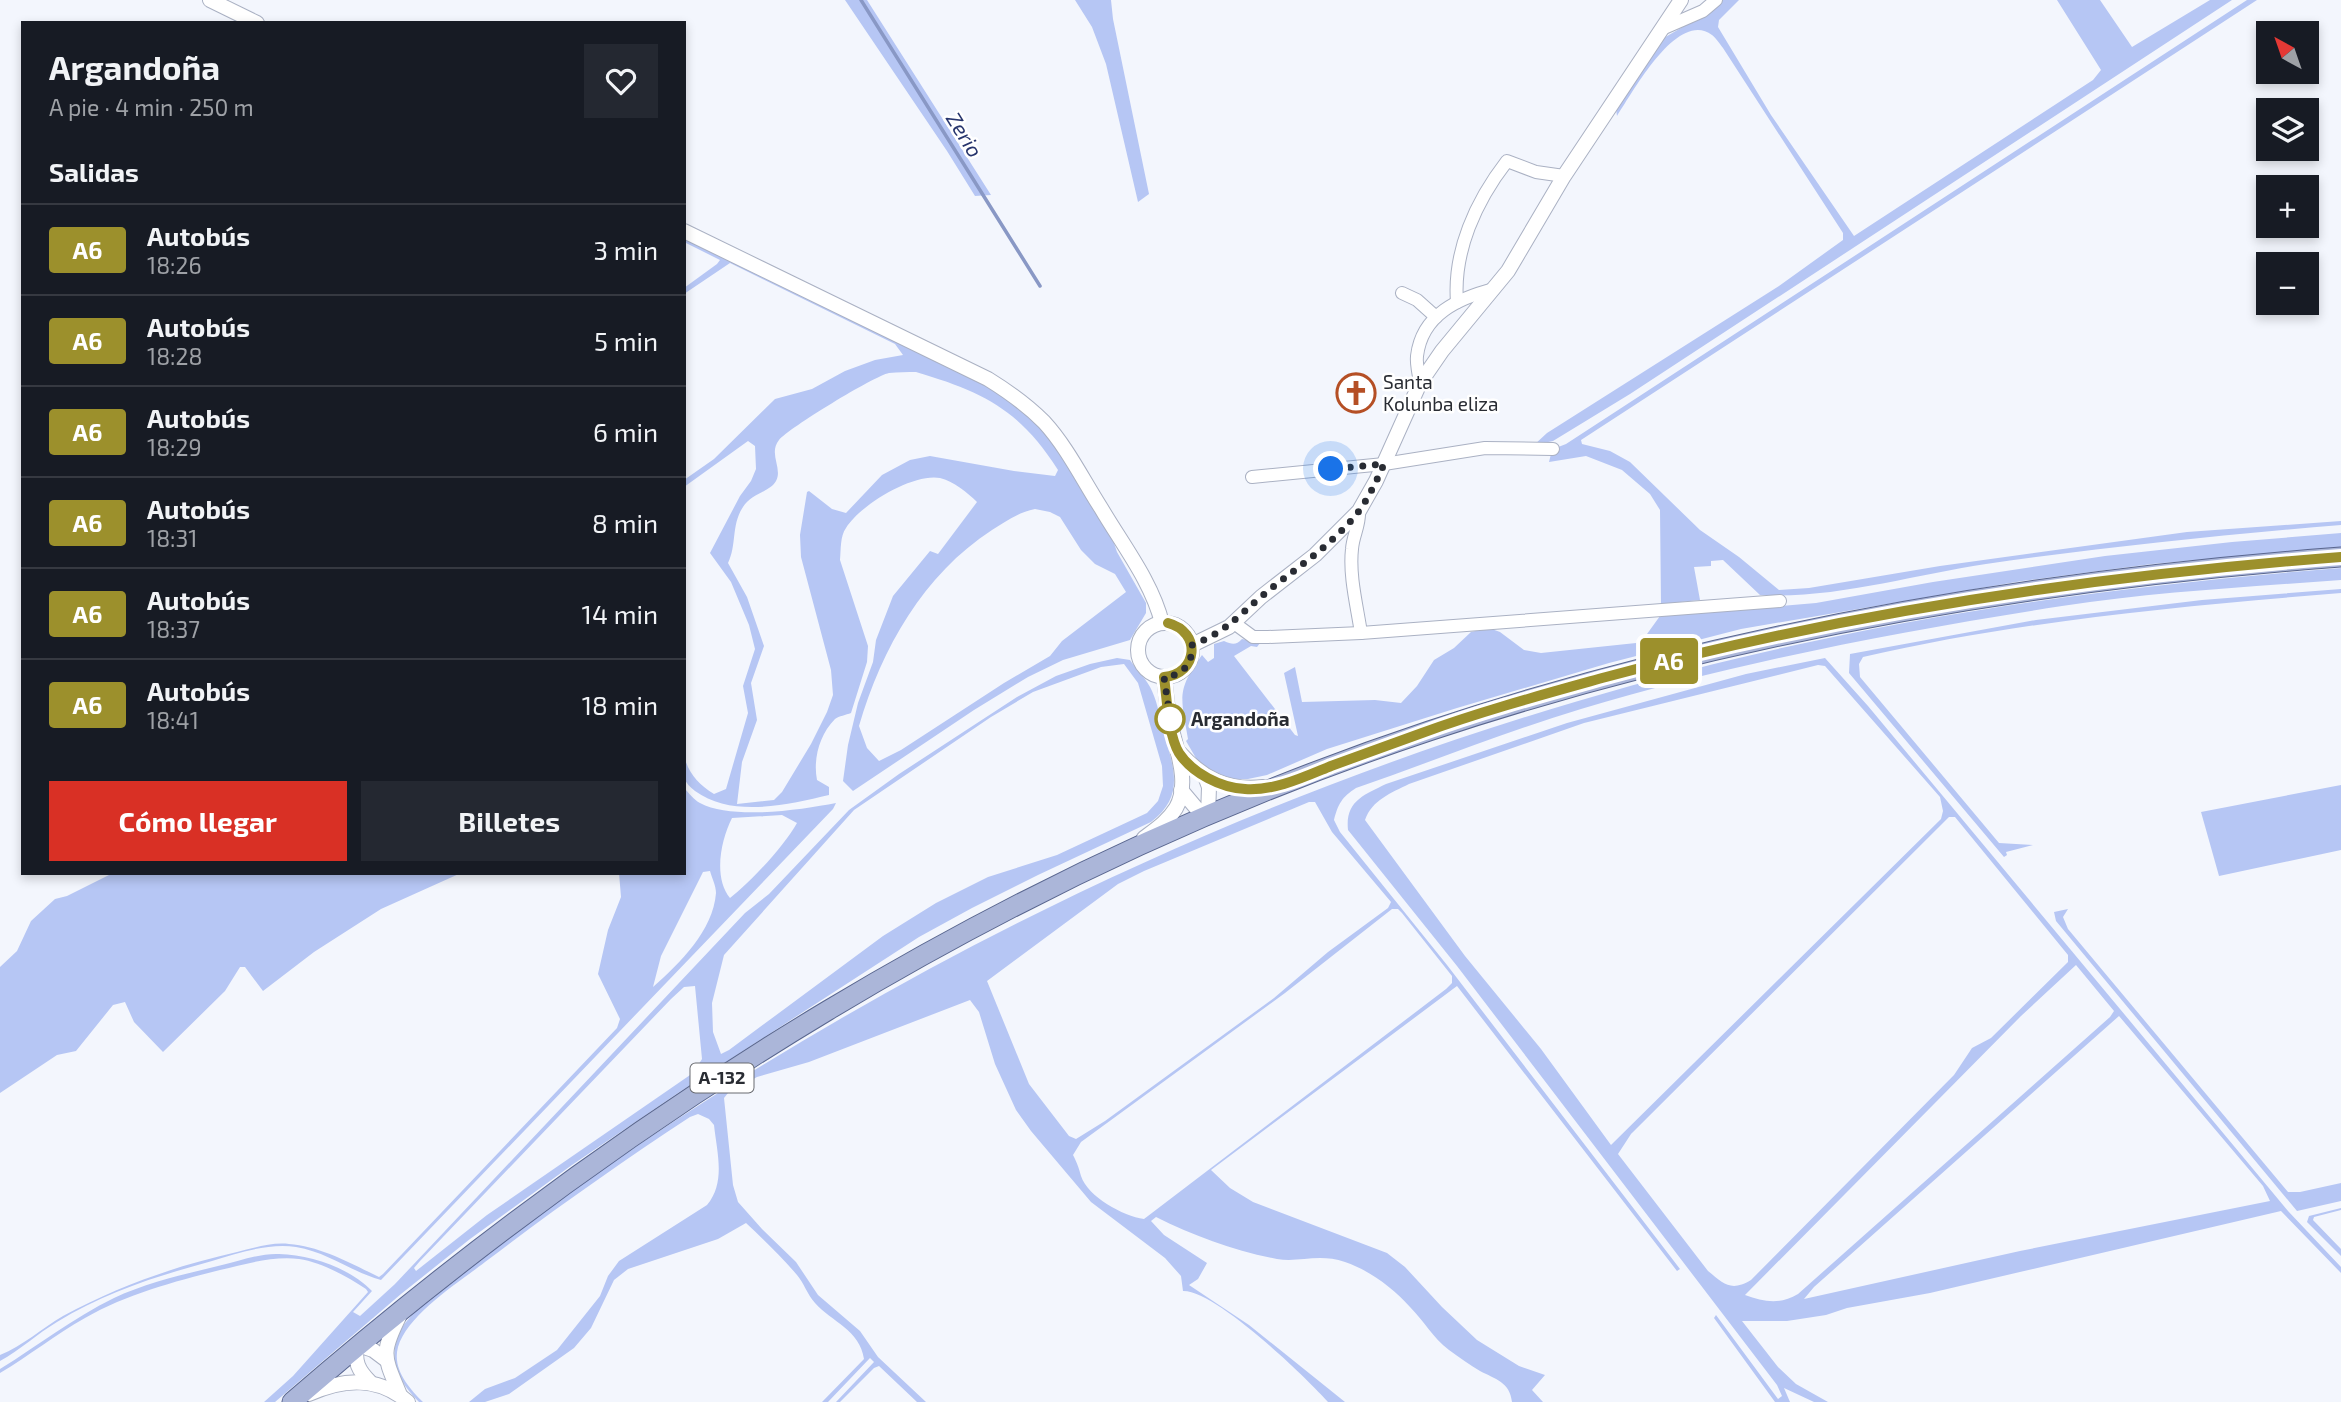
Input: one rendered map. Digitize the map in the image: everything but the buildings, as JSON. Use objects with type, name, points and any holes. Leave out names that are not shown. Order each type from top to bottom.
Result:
[{"type":"main road","name":"A-132","points":[[292,1402],[406,1305],[526,1212],[636,1134],[841,1003],[972,928],[1114,858],[1283,785],[1426,732],[1521,702],[1693,655],[1784,634],[2020,592],[2177,572],[2341,557]]},
{"type":"street","points":[[210,0],[253,21]]},
{"type":"street","points":[[1192,645],[1234,623],[1261,597],[1315,555],[1359,511],[1384,464],[1420,383],[1514,261],[1564,176],[1681,0]]},
{"type":"street","points":[[1664,28],[1703,12],[1716,0]]},
{"type":"street","points":[[1457,302],[1455,282],[1463,243],[1480,200],[1507,161],[1536,172],[1564,176]]},
{"type":"street","points":[[686,232],[1010,392],[1046,425],[1070,457],[1136,566],[1154,600],[1162,623]]},
{"type":"street","points":[[1420,383],[1417,356],[1428,323],[1468,296],[1494,289]]},
{"type":"street","points":[[1402,293],[1416,300],[1436,317]]},
{"type":"street","points":[[1252,477],[1384,464],[1485,448],[1553,449]]},
{"type":"street","points":[[1359,511],[1360,523],[1352,547],[1352,570],[1361,633]]},
{"type":"street","points":[[1234,623],[1252,636],[1361,633],[1780,601]]},
{"type":"street","points":[[1162,623],[1181,628],[1192,645],[1188,665],[1177,674],[1164,677],[1148,672],[1142,666],[1139,640],[1145,632],[1162,623]]},
{"type":"street","points":[[1114,858],[1164,823],[1177,806],[1181,790],[1179,752],[1171,724],[1164,677]]},
{"type":"street","points":[[1179,752],[1205,776],[1222,785],[1246,789],[1283,785]]},
{"type":"street","points":[[1205,776],[1209,787],[1208,816]]},
{"type":"street","points":[[1181,790],[1197,809],[1208,816]]},
{"type":"street","points":[[385,1359],[392,1331],[406,1305]]},
{"type":"street","points":[[370,1382],[357,1365],[358,1345],[373,1350],[385,1359],[404,1398]]},
{"type":"street","points":[[292,1402],[325,1386],[345,1381],[370,1382],[404,1398]]},
{"type":"shaded area","points":[[845,0],[867,0],[991,195],[975,196]]},
{"type":"shaded area","points":[[1075,0],[1111,0],[1149,194],[1138,202],[1106,64],[1092,27]]},
{"type":"shaded area","points":[[1722,0],[1739,0],[1719,20],[1718,27],[1771,115],[1854,236],[2093,80],[2101,70],[2057,0],[2100,0],[2132,47],[2210,0],[2232,0],[1630,394],[1553,441],[1534,445],[1547,433],[1779,286],[1843,240],[1843,233],[1712,35],[1698,30],[1684,34],[1671,43],[1644,74],[1617,116],[1616,109],[1662,39],[1705,14]]},
{"type":"shaded area","points":[[2247,0],[2257,0],[1581,440],[1582,444],[1610,451],[1630,462],[1700,530],[1779,590],[1809,588],[1940,566],[2187,532],[2341,521],[2341,525],[2075,552],[1986,564],[1845,590],[1788,595],[1760,595],[1723,560],[1711,561],[1711,566],[1694,567],[1700,600],[1661,604],[1660,510],[1650,494],[1622,470],[1586,456],[1549,462],[1551,454],[1548,451],[1566,444]]},
{"type":"shaded area","points":[[686,236],[1006,394],[1050,436],[1110,531],[1117,552],[1146,603],[1146,613],[1130,640],[1063,660],[1028,677],[853,791],[843,781],[848,745],[858,703],[873,662],[876,640],[893,596],[930,551],[938,554],[977,502],[960,488],[940,478],[916,480],[888,492],[863,510],[853,519],[843,535],[840,560],[868,646],[867,662],[851,713],[835,719],[829,725],[818,748],[817,780],[829,787],[829,795],[778,805],[743,807],[710,799],[691,788],[686,781],[686,762],[695,778],[714,794],[726,789],[748,713],[743,686],[755,649],[749,625],[731,582],[710,553],[740,496],[751,481],[756,469],[755,446],[748,441],[686,486],[686,479],[714,459],[775,399],[812,389],[845,371],[875,360],[903,355],[895,344],[730,263],[686,293],[686,287],[720,260],[686,243]],"holes":[[[916,372],[980,396],[1014,417],[1058,470],[1055,476],[930,456],[910,460],[882,475],[846,513],[832,509],[807,492],[800,535],[801,557],[831,670],[833,695],[811,744],[782,792],[774,800],[737,804],[742,762],[757,720],[751,683],[764,646],[747,597],[728,563],[739,514],[747,502],[770,488],[776,481],[776,445],[798,425],[832,403],[889,373]],[[1035,509],[1060,517],[1081,550],[1095,564],[1115,574],[1126,592],[1062,641],[1050,656],[901,750],[879,761],[867,748],[859,726],[880,669],[908,616],[945,569],[967,548],[1024,512]]]},
{"type":"shaded area","points":[[2341,533],[2341,547],[2152,564],[2022,581],[1741,629],[1609,663],[1457,708],[1327,749],[1267,775],[1248,779],[1213,775],[1200,765],[1186,741],[1188,739],[1182,703],[1184,686],[1202,655],[1208,662],[1214,658],[1214,644],[1224,641],[1234,644],[1242,639],[1260,643],[1257,647],[1251,646],[1234,656],[1298,736],[1284,673],[1295,667],[1302,702],[1375,700],[1401,703],[1417,686],[1434,660],[1454,648],[1471,632],[1489,628],[1500,632],[1524,650],[1541,653],[1636,643],[1647,634],[1660,616],[1816,603],[2105,556]]},
{"type":"shaded area","points":[[2341,568],[2341,580],[2097,601],[1880,637],[1759,662],[1640,692],[1553,718],[1356,788],[1344,798],[1334,820],[1340,832],[1447,965],[1680,1269],[1677,1271],[1457,986],[1211,1170],[1230,1188],[1253,1202],[1387,1253],[1405,1267],[1477,1340],[1519,1366],[1545,1375],[1532,1390],[1543,1402],[1512,1402],[1505,1386],[1449,1350],[1396,1293],[1354,1265],[1326,1258],[1285,1260],[1261,1256],[1215,1242],[1156,1217],[1151,1221],[1164,1235],[1207,1263],[1198,1279],[1189,1285],[1249,1325],[1345,1402],[1328,1402],[1280,1355],[1237,1319],[1197,1294],[1183,1291],[1181,1276],[1165,1258],[1091,1202],[1016,1110],[995,1064],[979,1012],[970,1000],[809,1062],[757,1077],[724,1098],[733,1185],[738,1202],[796,1262],[818,1295],[860,1331],[878,1357],[926,1402],[917,1402],[879,1366],[840,1402],[836,1402],[874,1362],[870,1358],[828,1402],[822,1402],[864,1359],[861,1349],[844,1327],[815,1303],[797,1275],[746,1223],[718,1239],[628,1269],[614,1280],[591,1328],[574,1348],[509,1394],[485,1402],[469,1402],[485,1389],[515,1378],[557,1350],[600,1296],[608,1276],[619,1261],[707,1205],[717,1187],[718,1157],[714,1125],[709,1119],[698,1114],[664,1134],[561,1206],[448,1289],[423,1311],[412,1323],[398,1347],[397,1363],[403,1378],[423,1402],[419,1402],[412,1395],[397,1371],[394,1353],[399,1333],[407,1321],[439,1290],[502,1241],[671,1124],[813,1035],[959,953],[1109,879],[1262,812],[1418,753],[1577,701],[1739,658],[1888,626],[2038,601],[2265,574]],"holes":[[[1309,802],[1315,802],[1332,832],[1391,902],[1388,908],[1328,952],[1274,998],[1105,1121],[1076,1139],[1069,1136],[1029,1084],[987,981],[1118,884]],[[1392,909],[1398,909],[1402,913],[1452,976],[1452,983],[1446,989],[1144,1219],[1117,1210],[1091,1191],[1085,1184],[1073,1155],[1081,1142],[1285,993]]]},
{"type":"shaded area","points":[[2341,589],[2341,593],[2160,609],[2041,624],[1863,657],[1859,664],[1860,677],[1999,843],[2033,845],[2006,852],[2004,857],[1849,673],[1850,654],[2036,620],[2202,600]]},
{"type":"shaded area","points":[[1117,658],[1130,660],[1154,696],[1171,758],[1174,781],[1169,802],[1151,822],[1038,875],[919,937],[678,1093],[470,1239],[275,1402],[264,1402],[293,1376],[368,1292],[366,1289],[343,1275],[299,1259],[240,1265],[168,1284],[117,1302],[74,1324],[0,1373],[0,1369],[114,1298],[167,1279],[265,1255],[279,1254],[317,1260],[353,1276],[372,1291],[353,1312],[360,1316],[395,1284],[745,913],[769,894],[849,810],[1017,697],[1056,676]],"holes":[[[1124,664],[1138,683],[1162,766],[1163,786],[1158,801],[1147,813],[1057,855],[988,877],[936,903],[883,936],[721,1054],[713,1032],[712,1003],[724,955],[854,810],[991,717],[1033,692],[1101,667]],[[695,986],[702,1059],[693,1073],[487,1215],[416,1271],[414,1268],[420,1261],[671,999],[684,987]]]},
{"type":"shaded area","points":[[1825,658],[1868,706],[2288,1211],[2341,1267],[2341,1273],[2281,1211],[1930,1293],[1847,1308],[1826,1315],[1787,1321],[1742,1321],[1778,1367],[1796,1384],[1828,1402],[1814,1402],[1784,1388],[1790,1402],[1775,1402],[1714,1318],[1716,1315],[1778,1399],[1782,1396],[1777,1385],[1457,966],[1348,830],[1353,806],[1364,796],[1386,784],[1567,723],[1746,674]],"holes":[[[1818,665],[1825,666],[1940,797],[1943,811],[1941,819],[1611,1145],[1541,1049],[1465,956],[1365,820],[1377,802],[1409,784],[1584,723]],[[1949,817],[1955,817],[2068,955],[2068,962],[1991,1038],[1972,1048],[1954,1075],[1751,1280],[1744,1284],[1728,1285],[1708,1271],[1618,1154],[1631,1134]],[[2076,965],[2114,1011],[1798,1294],[1785,1300],[1772,1301],[1745,1295],[2021,1016]],[[2119,1016],[2263,1186],[2270,1201],[2020,1251],[1804,1299],[1814,1287]]]},
{"type":"shaded area","points":[[2341,785],[2341,850],[2219,876],[2201,812]]},
{"type":"shaded area","points":[[686,790],[700,803],[730,811],[786,811],[836,803],[381,1280],[296,1247],[275,1246],[253,1250],[113,1293],[75,1311],[0,1361],[0,1355],[17,1347],[63,1316],[105,1295],[169,1270],[256,1247],[283,1244],[301,1245],[336,1256],[379,1277],[617,1028],[620,1019],[598,974],[608,930],[621,897],[619,875],[686,875]],"holes":[[[782,815],[797,823],[767,863],[730,898],[722,880],[720,858],[732,818]],[[710,871],[715,885],[714,907],[702,933],[684,957],[653,987],[661,956],[703,872]]]},
{"type":"shaded area","points":[[109,875],[457,875],[381,909],[314,952],[263,991],[245,967],[240,967],[225,991],[163,1052],[134,1022],[125,1002],[113,1005],[76,1051],[57,1055],[0,1093],[0,967],[17,951],[31,921],[55,899],[67,896]]},
{"type":"shaded area","points":[[2068,909],[2063,917],[2068,929],[2288,1192],[2341,1183],[2341,1201],[2297,1211],[2056,921],[2054,912]]},
{"type":"shaded area","points":[[2341,1208],[2314,1217],[2313,1220],[2341,1249],[2341,1256],[2307,1222],[2309,1216]]},
{"type":"waterway","name":"Zerio","points":[[861,0],[1040,286]]},
{"type":"bus line","name":"A6","points":[[1168,623],[1181,628],[1192,645],[1188,665],[1171,677],[1164,677],[1171,724],[1179,752],[1199,772],[1211,779],[1222,785],[1246,789],[1283,785],[1426,732],[1521,702],[1705,652],[1798,631],[2020,592],[2177,572],[2341,557]]},
{"type":"place","name":"Santa Kolunba eliza","points":[[1356,393]]},
{"type":"place","name":"Argandoña","points":[[1170,719]]},
{"type":"route","points":[[1170,719],[1171,724],[1164,677],[1177,674],[1188,665],[1192,645],[1229,627],[1346,526],[1359,511],[1384,464],[1331,469]]}]
